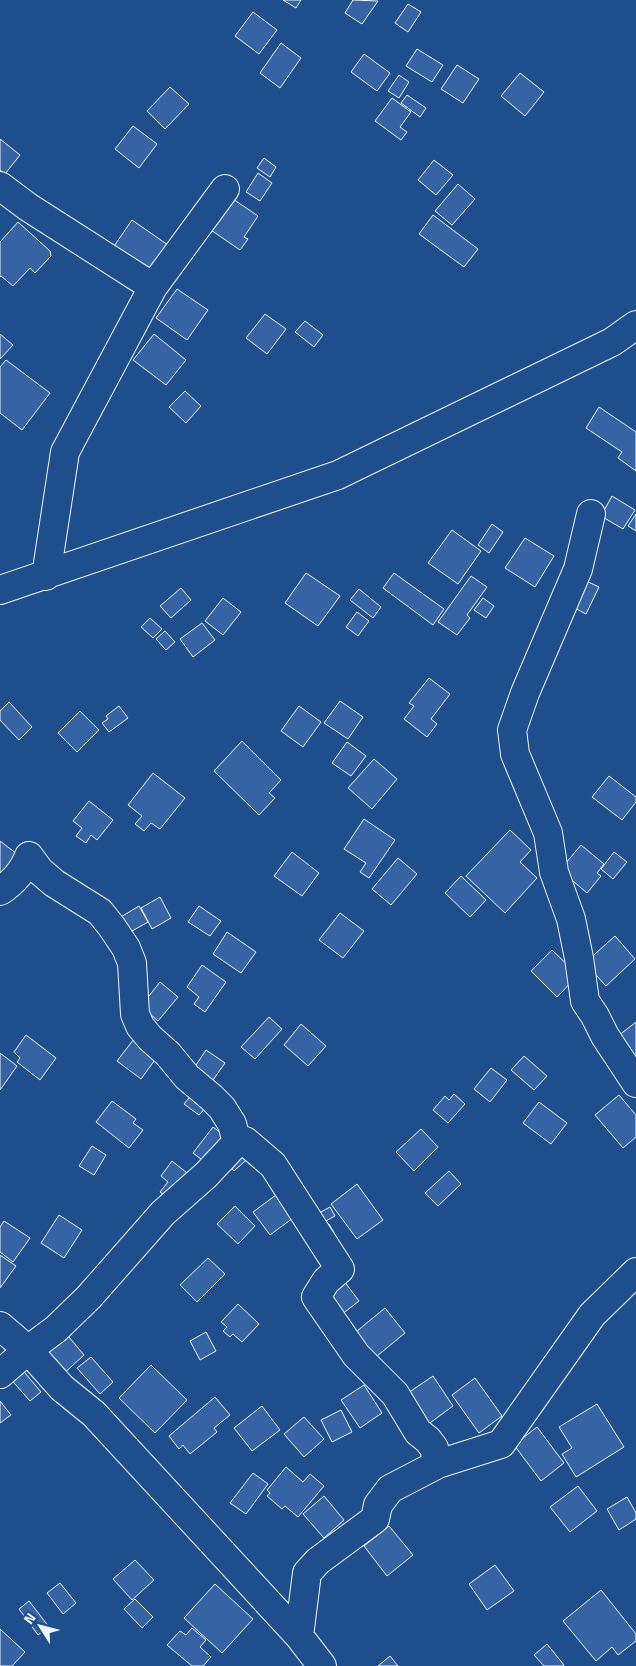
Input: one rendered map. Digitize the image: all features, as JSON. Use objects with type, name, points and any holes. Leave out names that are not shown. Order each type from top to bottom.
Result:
[{"type":"street","points":[[0,186],[28,207],[152,287]]},
{"type":"street","points":[[46,576],[65,452],[152,287],[225,190]]},
{"type":"street","points":[[0,590],[46,576],[338,475],[612,342],[636,325]]},
{"type":"street","points":[[591,514],[578,569],[539,659],[512,730],[516,754],[548,833],[554,872],[571,919],[585,1001],[605,1036],[636,1083]]},
{"type":"street","points":[[0,891],[12,883],[25,868],[28,856],[40,871],[54,883],[100,912],[126,948],[132,963],[135,1014],[140,1026],[188,1077],[222,1108],[232,1124],[237,1142]]},
{"type":"street","points":[[0,1374],[56,1329],[89,1297],[163,1213],[206,1175],[237,1142],[245,1142],[273,1165],[340,1269],[326,1281],[316,1297],[356,1355],[395,1394],[418,1432],[434,1448],[438,1464]]},
{"type":"street","points":[[299,1636],[307,1573],[318,1560],[375,1520],[378,1505],[390,1489],[438,1464],[501,1444],[592,1315],[636,1272]]},
{"type":"street","points":[[0,1326],[28,1350],[62,1388],[94,1414],[299,1636],[322,1666]]},
{"type":"building","points":[[283,0],[301,0],[296,8]]},
{"type":"building","points":[[353,0],[378,1],[362,24],[345,13]]},
{"type":"building","points":[[408,4],[421,12],[408,32],[395,23]]},
{"type":"building","points":[[253,12],[277,30],[259,54],[235,36]]},
{"type":"building","points":[[281,43],[301,58],[280,88],[260,73]]},
{"type":"building","points":[[417,49],[443,65],[432,82],[406,66]]},
{"type":"building","points":[[364,54],[390,73],[377,91],[351,72]]},
{"type":"building","points":[[457,65],[479,79],[463,103],[441,89]]},
{"type":"building","points":[[520,73],[544,92],[525,116],[501,96]]},
{"type":"building","points":[[399,75],[409,82],[399,98],[388,91]]},
{"type":"building","points":[[170,87],[189,104],[165,129],[147,111]]},
{"type":"building","points":[[407,95],[426,108],[420,117],[401,103]]},
{"type":"building","points":[[392,98],[411,112],[400,127],[407,132],[401,140],[375,121]]},
{"type":"building","points":[[133,126],[157,144],[139,168],[115,149]]},
{"type":"building","points":[[0,139],[20,155],[5,174],[0,170]]},
{"type":"building","points":[[264,158],[276,167],[270,177],[257,168]]},
{"type":"building","points":[[434,160],[453,175],[436,195],[418,180]]},
{"type":"building","points":[[258,173],[272,183],[260,201],[246,192]]},
{"type":"building","points":[[458,184],[475,199],[452,225],[435,211]]},
{"type":"building","points":[[233,199],[258,216],[244,237],[248,239],[240,250],[211,230]]},
{"type":"building","points":[[433,215],[478,249],[464,267],[419,234]]},
{"type":"building","points":[[132,220],[168,245],[146,277],[110,252]]},
{"type":"building","points":[[18,222],[50,251],[51,256],[35,273],[30,268],[13,286],[0,277],[0,242]]},
{"type":"building","points":[[177,289],[208,310],[187,340],[156,318]]},
{"type":"building","points":[[265,314],[286,329],[267,354],[246,338]]},
{"type":"building","points":[[305,321],[323,335],[314,347],[295,332]]},
{"type":"building","points":[[0,334],[13,345],[0,359]]},
{"type":"building","points":[[154,334],[186,360],[166,385],[133,360]]},
{"type":"building","points":[[6,360],[50,393],[22,430],[0,413],[0,367]]},
{"type":"building","points":[[185,391],[201,406],[186,423],[169,407]]},
{"type":"building","points":[[599,407],[636,432],[636,471],[618,458],[622,452],[586,428]]},
{"type":"building","points":[[612,496],[635,510],[623,529],[601,516]]},
{"type":"building","points":[[636,514],[636,531],[628,526]]},
{"type":"building","points":[[492,524],[503,532],[489,553],[478,545]]},
{"type":"building","points":[[452,530],[481,551],[458,584],[428,563]]},
{"type":"building","points":[[525,538],[554,556],[535,587],[505,568]]},
{"type":"building","points":[[306,573],[340,596],[318,626],[285,603]]},
{"type":"building","points":[[394,573],[444,609],[433,625],[383,588]]},
{"type":"building","points":[[471,576],[487,587],[467,615],[470,618],[457,635],[438,622]]},
{"type":"building","points":[[582,579],[599,587],[586,614],[569,605]]},
{"type":"building","points":[[181,588],[191,600],[171,618],[160,606]]},
{"type":"building","points":[[359,589],[381,607],[373,618],[350,600]]},
{"type":"building","points":[[223,598],[241,612],[223,635],[205,621]]},
{"type":"building","points":[[483,598],[494,606],[486,618],[474,610]]},
{"type":"building","points":[[357,612],[369,621],[358,636],[346,627]]},
{"type":"building","points":[[150,618],[162,629],[153,638],[141,627]]},
{"type":"building","points":[[202,623],[215,640],[193,657],[180,639]]},
{"type":"building","points":[[165,631],[175,642],[166,650],[156,639]]},
{"type":"building","points":[[429,678],[450,694],[431,719],[437,724],[427,737],[404,719],[414,706],[409,703]]},
{"type":"building","points":[[340,701],[363,717],[348,739],[324,723]]},
{"type":"building","points":[[9,702],[32,727],[19,740],[0,720],[0,711]]},
{"type":"building","points":[[119,706],[128,718],[109,732],[102,723],[108,719],[106,716]]},
{"type":"building","points":[[299,706],[321,722],[303,747],[281,731]]},
{"type":"building","points":[[80,711],[99,730],[77,752],[58,733]]},
{"type":"building","points":[[242,741],[281,780],[269,793],[275,798],[259,815],[214,771]]},
{"type":"building","points":[[347,742],[366,756],[351,776],[332,763]]},
{"type":"building","points":[[374,759],[397,779],[372,809],[348,788]]},
{"type":"building","points":[[153,773],[185,798],[160,829],[151,823],[144,831],[135,824],[142,816],[128,805]]},
{"type":"building","points":[[609,776],[636,797],[636,802],[622,820],[592,797]]},
{"type":"building","points":[[89,801],[113,820],[97,840],[91,835],[86,843],[76,836],[82,828],[73,821]]},
{"type":"building","points":[[364,819],[395,840],[369,878],[360,872],[366,863],[344,849]]},
{"type":"building","points":[[510,830],[531,850],[520,862],[537,878],[505,913],[466,876]]},
{"type":"building","points":[[0,841],[17,854],[0,877]]},
{"type":"building","points":[[581,845],[604,864],[597,873],[601,876],[587,893],[560,870]]},
{"type":"building","points":[[292,852],[319,873],[302,896],[274,876]]},
{"type":"building","points":[[614,852],[627,862],[613,879],[601,869]]},
{"type":"building","points":[[398,858],[417,874],[391,905],[372,889]]},
{"type":"building","points":[[461,876],[486,900],[470,917],[445,893]]},
{"type":"building","points":[[160,897],[171,918],[152,929],[141,908]]},
{"type":"building","points":[[139,906],[148,922],[125,935],[116,920]]},
{"type":"building","points":[[199,906],[221,921],[210,936],[188,922]]},
{"type":"building","points":[[340,913],[364,931],[343,958],[319,940]]},
{"type":"building","points":[[227,932],[256,952],[241,973],[213,954]]},
{"type":"building","points":[[615,936],[635,959],[606,986],[585,963]]},
{"type":"building","points":[[552,950],[578,975],[557,997],[531,971]]},
{"type":"building","points":[[202,965],[226,982],[205,1012],[194,1004],[199,997],[187,987]]},
{"type":"building","points":[[160,982],[178,997],[158,1021],[141,1006]]},
{"type":"building","points":[[269,1017],[282,1029],[255,1059],[241,1047]]},
{"type":"building","points":[[636,1022],[636,1059],[618,1036]]},
{"type":"building","points":[[301,1024],[326,1046],[308,1066],[284,1045]]},
{"type":"building","points":[[26,1035],[56,1058],[40,1080],[17,1062],[20,1058],[14,1052]]},
{"type":"building","points":[[137,1035],[160,1053],[141,1079],[117,1061]]},
{"type":"building","points":[[206,1050],[225,1063],[208,1087],[190,1074]]},
{"type":"building","points":[[0,1053],[17,1066],[0,1090]]},
{"type":"building","points":[[524,1056],[547,1076],[534,1090],[511,1070]]},
{"type":"building","points":[[491,1068],[507,1080],[490,1102],[474,1089]]},
{"type":"building","points":[[193,1093],[208,1105],[199,1115],[184,1104]]},
{"type":"building","points":[[454,1094],[465,1104],[448,1123],[433,1110],[445,1096],[449,1100]]},
{"type":"building","points":[[619,1095],[636,1115],[636,1137],[623,1148],[595,1115]]},
{"type":"building","points":[[112,1101],[136,1119],[133,1123],[143,1130],[129,1148],[96,1122]]},
{"type":"building","points":[[539,1102],[567,1123],[551,1144],[523,1123]]},
{"type":"building","points":[[213,1127],[230,1140],[210,1166],[193,1153]]},
{"type":"building","points":[[421,1129],[438,1147],[414,1171],[396,1152]]},
{"type":"building","points":[[92,1146],[106,1155],[94,1175],[79,1166]]},
{"type":"building","points":[[253,1154],[234,1171],[225,1160]]},
{"type":"building","points":[[172,1161],[192,1177],[173,1202],[160,1192],[168,1182],[161,1176]]},
{"type":"building","points":[[449,1171],[461,1184],[438,1206],[425,1193]]},
{"type":"building","points":[[357,1184],[383,1220],[357,1239],[331,1204]]},
{"type":"building","points":[[276,1195],[293,1218],[270,1235],[253,1212]]},
{"type":"building","points":[[235,1206],[255,1226],[238,1244],[217,1224]]},
{"type":"building","points":[[330,1207],[335,1216],[324,1222],[326,1226],[329,1224],[337,1238],[327,1244],[312,1217]]},
{"type":"building","points":[[59,1215],[82,1230],[64,1258],[41,1243]]},
{"type":"building","points":[[4,1221],[30,1238],[13,1262],[0,1252],[0,1227]]},
{"type":"building","points":[[0,1255],[16,1266],[0,1288]]},
{"type":"building","points":[[208,1258],[225,1274],[197,1302],[180,1285]]},
{"type":"building","points":[[344,1281],[359,1301],[337,1318],[322,1298]]},
{"type":"building","points":[[238,1304],[259,1324],[242,1342],[233,1334],[230,1337],[223,1331],[227,1327],[221,1322]]},
{"type":"building","points":[[385,1308],[405,1333],[371,1361],[351,1336]]},
{"type":"building","points":[[63,1330],[84,1355],[61,1376],[39,1350]]},
{"type":"building","points":[[206,1332],[216,1351],[200,1360],[190,1341]]},
{"type":"building","points":[[91,1357],[113,1382],[100,1394],[77,1368]]},
{"type":"building","points":[[151,1365],[187,1400],[155,1433],[119,1398]]},
{"type":"building","points":[[20,1367],[41,1392],[30,1401],[8,1376]]},
{"type":"building","points":[[433,1376],[453,1406],[423,1428],[402,1397]]},
{"type":"building","points":[[475,1378],[502,1416],[479,1433],[452,1395]]},
{"type":"building","points":[[364,1385],[382,1413],[360,1428],[341,1400]]},
{"type":"building","points":[[215,1397],[230,1415],[214,1428],[217,1432],[190,1454],[183,1445],[179,1449],[169,1436]]},
{"type":"building","points":[[0,1401],[11,1415],[0,1423]]},
{"type":"building","points":[[597,1404],[624,1447],[576,1477],[562,1454],[572,1448],[559,1427]]},
{"type":"building","points":[[262,1406],[280,1430],[252,1451],[234,1428]]},
{"type":"building","points":[[341,1410],[352,1432],[332,1442],[321,1420]]},
{"type":"building","points":[[304,1417],[324,1439],[304,1457],[284,1434]]},
{"type":"building","points":[[537,1427],[564,1463],[541,1481],[514,1445]]},
{"type":"building","points":[[286,1467],[303,1482],[310,1474],[324,1486],[298,1517],[285,1506],[282,1509],[267,1496],[270,1493],[267,1490]]},
{"type":"building","points":[[253,1473],[268,1484],[246,1514],[230,1503]]},
{"type":"building","points":[[578,1486],[597,1511],[570,1532],[550,1507]]},
{"type":"building","points":[[324,1496],[344,1520],[324,1538],[303,1514]]},
{"type":"building","points":[[627,1497],[636,1513],[636,1519],[619,1530],[607,1509]]},
{"type":"building","points":[[389,1526],[413,1555],[387,1576],[364,1546]]},
{"type":"building","points":[[135,1560],[154,1580],[132,1600],[113,1579]]},
{"type":"building","points":[[495,1565],[514,1591],[487,1610],[469,1584]]},
{"type":"building","points":[[60,1583],[76,1603],[63,1614],[47,1593]]},
{"type":"building","points":[[215,1584],[253,1619],[222,1653],[184,1618]]},
{"type":"building","points":[[601,1590],[636,1634],[636,1641],[618,1655],[612,1647],[596,1661],[563,1621]]},
{"type":"building","points":[[135,1599],[153,1617],[142,1628],[124,1609]]},
{"type":"building","points":[[29,1601],[49,1627],[38,1635],[19,1609]]},
{"type":"building","points":[[192,1628],[206,1640],[200,1647],[211,1657],[203,1666],[192,1666],[167,1645],[180,1631],[186,1635]]},
{"type":"building","points":[[0,1629],[25,1652],[12,1666],[0,1666]]},
{"type":"building","points":[[547,1644],[564,1665],[544,1666],[534,1655]]},
{"type":"building","points":[[390,1656],[398,1666],[378,1666]]}]
